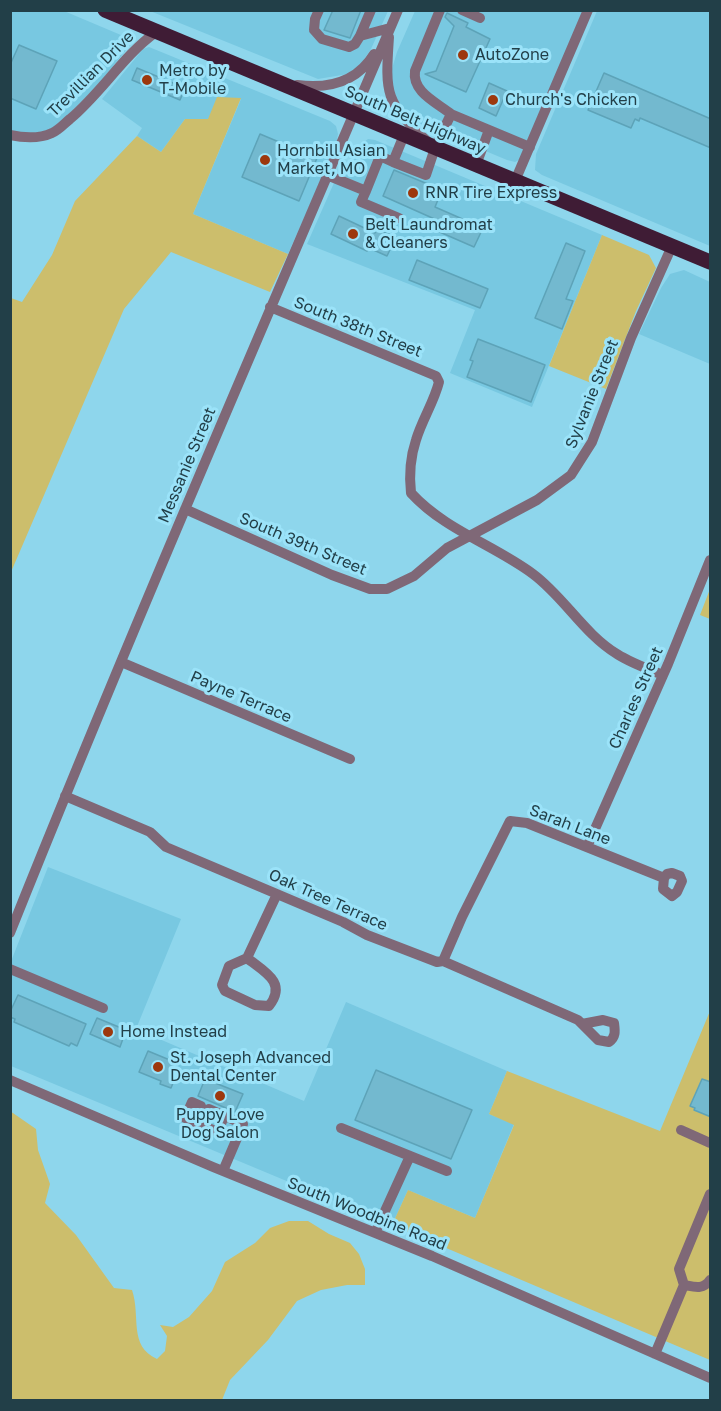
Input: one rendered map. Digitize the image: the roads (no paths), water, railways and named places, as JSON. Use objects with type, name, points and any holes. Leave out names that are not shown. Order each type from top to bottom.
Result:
[{"type":"main road","name":"South Belt Highway","points":[[105,10],[711,262]]},
{"type":"street","points":[[319,10],[314,30],[322,39],[349,48],[360,36],[371,10]]},
{"type":"street","name":"Messanie Street","points":[[10,933],[185,509],[398,10]]},
{"type":"street","points":[[440,10],[415,71],[414,81],[419,90],[451,114],[530,147]]},
{"type":"street","points":[[462,10],[480,18]]},
{"type":"street","points":[[516,181],[588,10]]},
{"type":"street","points":[[360,36],[390,28]]},
{"type":"street","points":[[277,82],[310,87],[341,83],[357,74],[369,63],[390,28]]},
{"type":"street","points":[[390,28],[386,75],[393,104],[403,119],[435,148]]},
{"type":"street","name":"Trevillian Drive","points":[[10,135],[25,138],[54,133],[99,91],[139,44],[156,32]]},
{"type":"street","points":[[399,218],[361,202],[380,156],[426,175],[435,148],[451,114]]},
{"type":"street","points":[[476,165],[489,130]]},
{"type":"street","points":[[393,162],[404,135]]},
{"type":"street","points":[[327,175],[366,190]]},
{"type":"street","name":"Sylvanie Street","points":[[469,536],[537,500],[576,469],[592,442],[631,338],[672,246]]},
{"type":"street","name":"South 38th Street","points":[[270,307],[436,376],[439,382],[437,392],[416,440],[409,471],[411,493],[428,510],[469,536]]},
{"type":"street","name":"South 39th Street","points":[[185,509],[332,575],[370,589],[387,589],[414,576],[447,548],[469,536]]},
{"type":"street","points":[[469,536],[502,553],[535,576],[586,628],[616,654],[663,675]]},
{"type":"street","name":"Charles Street","points":[[587,847],[711,560]]},
{"type":"street","name":"Payne Terrace","points":[[121,662],[350,759]]},
{"type":"street","name":"Oak Tree Terrace","points":[[65,796],[150,832],[166,847],[343,922],[367,935],[437,962],[443,961],[578,1020],[582,1024]]},
{"type":"street","name":"Sarah Lane","points":[[443,961],[462,917],[510,821],[527,823],[664,878]]},
{"type":"street","points":[[247,958],[270,975],[274,982],[276,988],[273,1001],[269,1006],[255,1005],[225,991],[222,985],[229,966],[247,958],[277,894]]},
{"type":"street","points":[[10,969],[103,1008]]},
{"type":"street","name":"South Woodbine Road","points":[[10,1080],[375,1233],[711,1378]]},
{"type":"street","points":[[223,1171],[243,1124],[192,1102],[186,1118],[218,1132],[224,1116]]},
{"type":"street","points":[[341,1128],[447,1171]]},
{"type":"street","points":[[681,1130],[711,1143]]},
{"type":"street","points":[[375,1233],[410,1156]]},
{"type":"street","points":[[654,1354],[684,1285],[679,1269],[711,1194]]},
{"type":"street","points":[[684,1285],[706,1286],[711,1280]]},
{"type":"place","name":"AutoZone","points":[[463,55]]},
{"type":"place","name":"Metro by T-Mobile","points":[[147,80]]},
{"type":"place","name":"Church's Chicken","points":[[493,100]]},
{"type":"place","name":"Hornbill Asian Market, MO","points":[[265,160]]},
{"type":"place","name":"RNR Tire Express","points":[[413,193]]},
{"type":"place","name":"Belt Laundromat & Cleaners","points":[[353,234]]},
{"type":"place","name":"Home Instead","points":[[108,1032]]},
{"type":"place","name":"St. Joseph Advanced Dental Center","points":[[158,1067]]},
{"type":"place","name":"Puppy Love Dog Salon","points":[[220,1096]]}]
